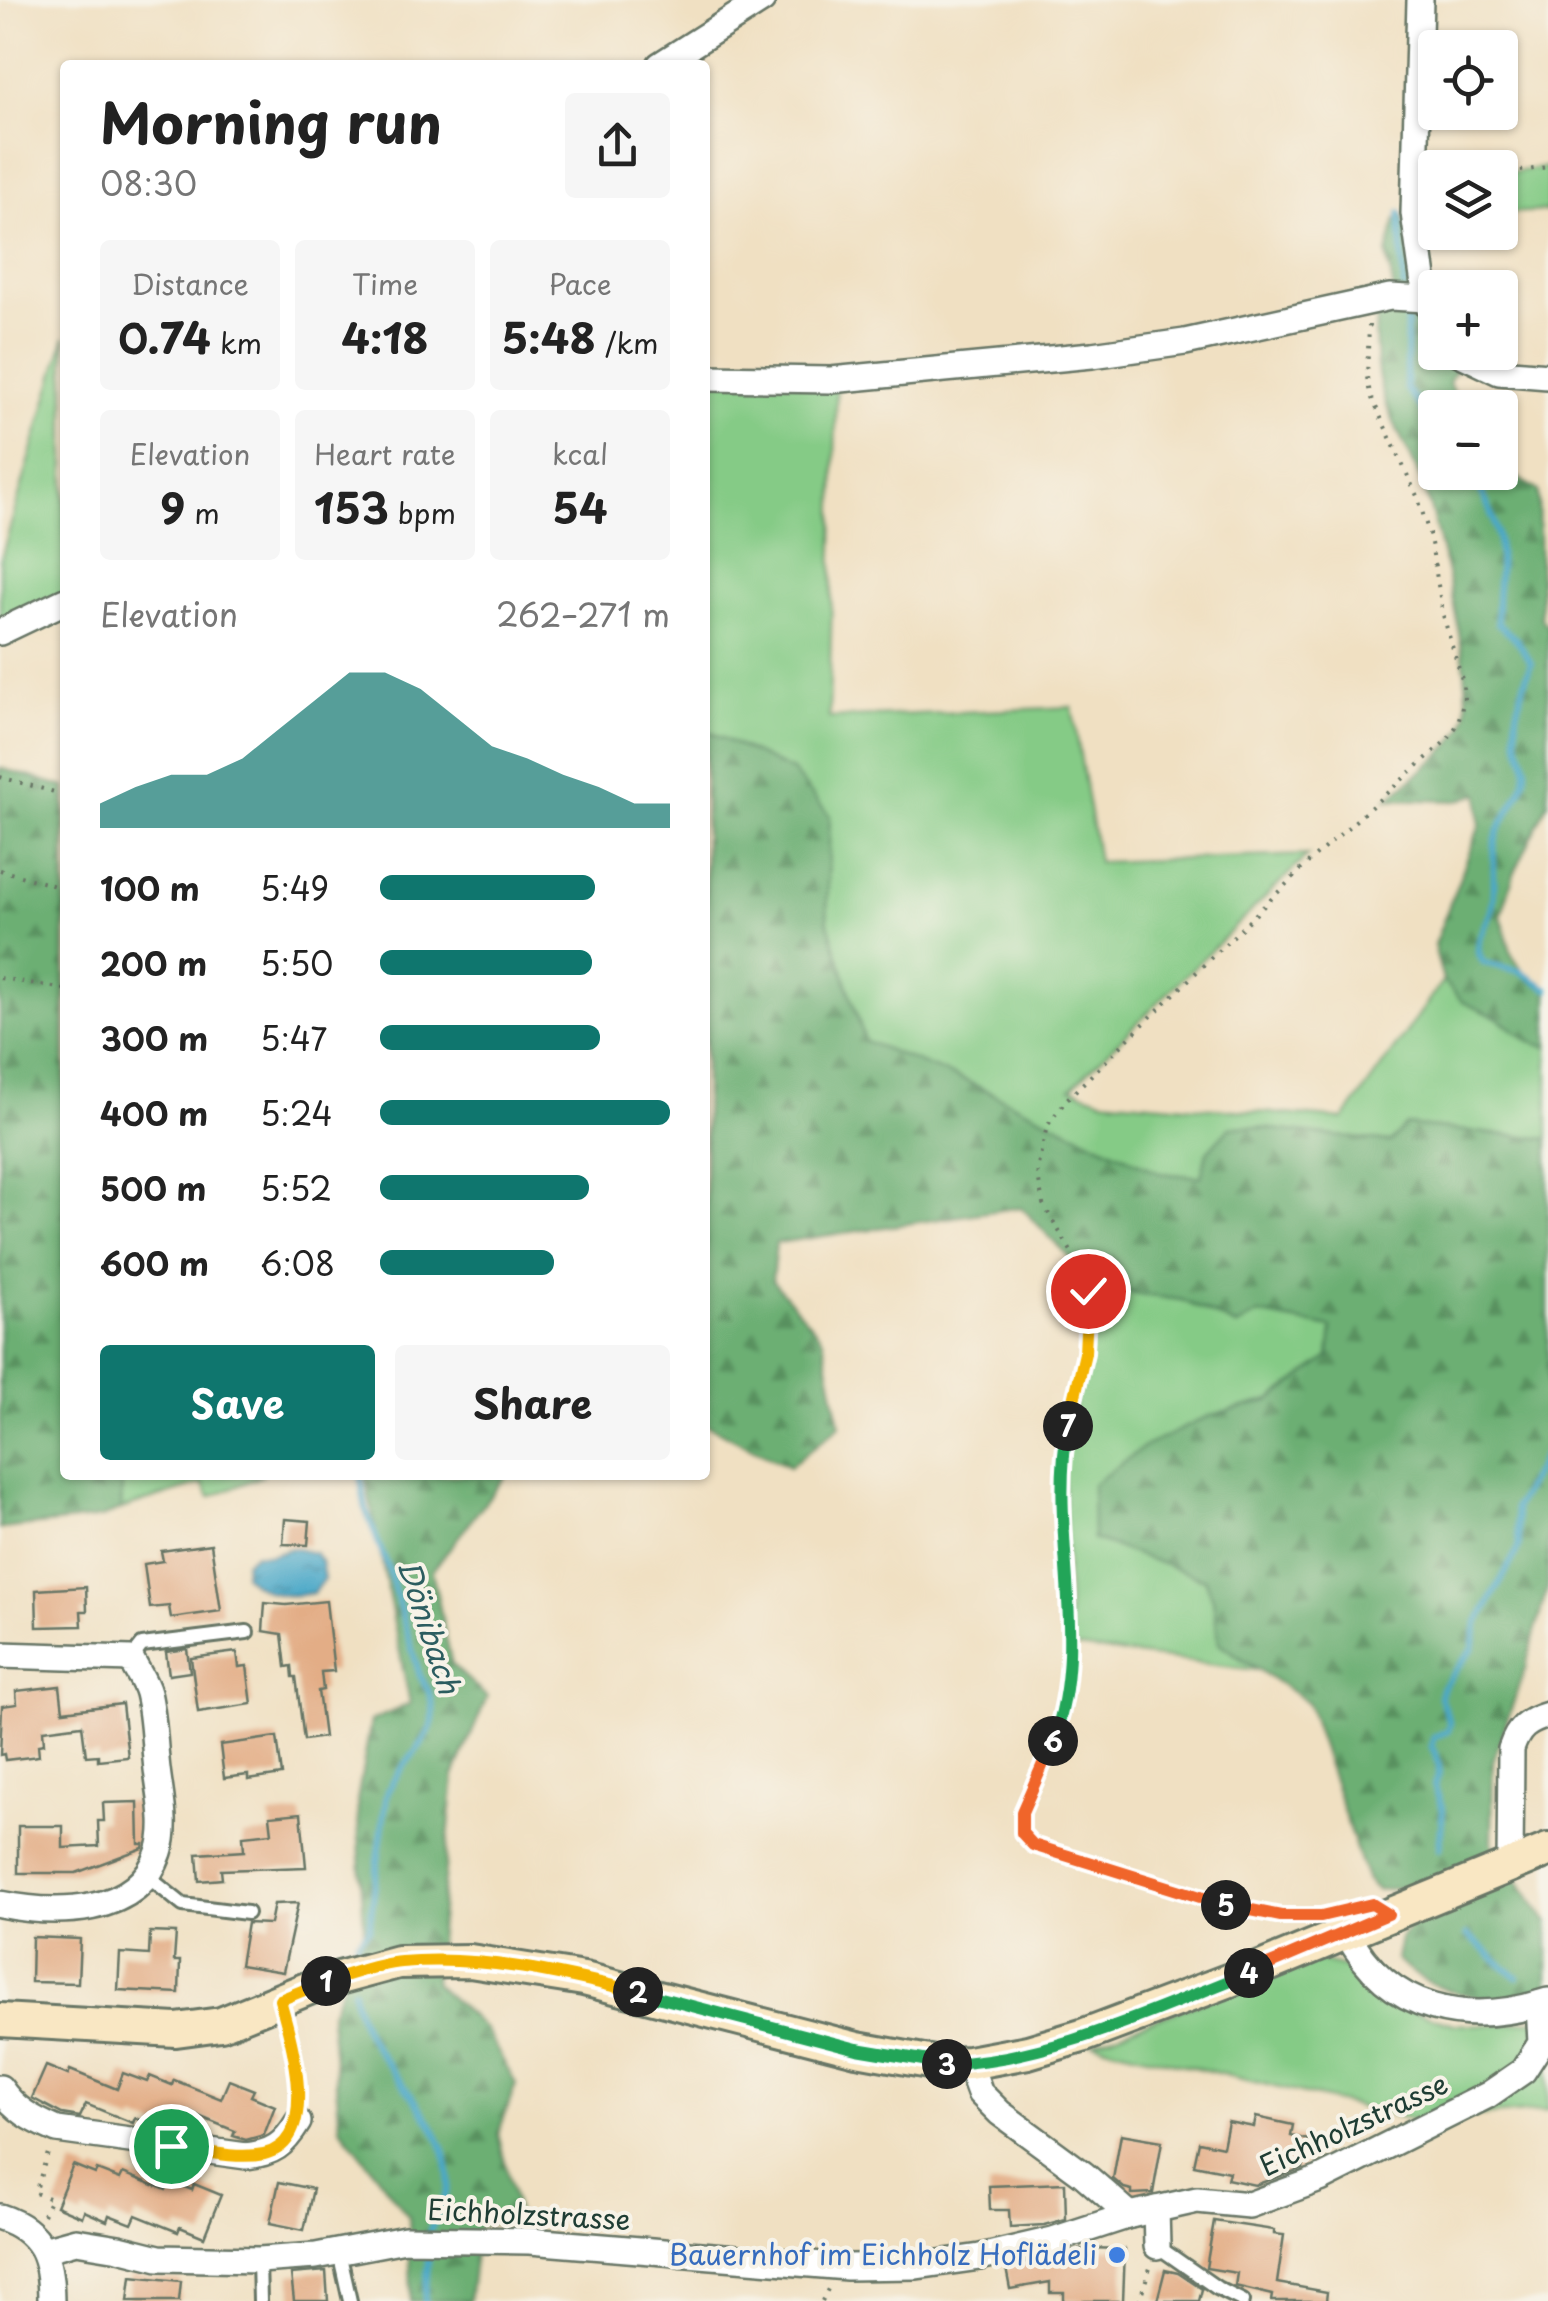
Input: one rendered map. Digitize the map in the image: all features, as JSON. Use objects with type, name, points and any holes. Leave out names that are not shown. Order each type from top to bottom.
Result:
[{"type":"street","points":[[668,60],[762,0]]},
{"type":"street","points":[[1420,0],[1414,213],[1424,270]]},
{"type":"street","points":[[710,378],[830,380],[1092,356],[1185,342],[1390,297],[1418,306]]},
{"type":"street","points":[[1495,370],[1548,376]]},
{"type":"street","points":[[0,632],[60,603]]},
{"type":"street","points":[[0,1655],[131,1659],[148,1691],[163,1826],[160,1852],[147,1876],[123,1896],[90,1908],[39,1910],[0,1904]]},
{"type":"street","points":[[1510,1865],[1511,1748],[1518,1730],[1533,1719],[1548,1715]]},
{"type":"street","points":[[0,2020],[176,2030],[221,2024],[324,1982],[398,1962],[470,1961],[584,1978],[857,2049],[940,2064],[969,2063],[1028,2052],[1082,2036],[1334,1924],[1548,1850]]},
{"type":"street","points":[[1334,1924],[1380,1977],[1424,2004],[1481,2014],[1514,2011],[1544,2002]]},
{"type":"street","name":"Eichholzstrasse","points":[[36,2241],[76,2241],[159,2258],[258,2260],[406,2240],[530,2241],[847,2267],[917,2266],[1053,2240],[1130,2215],[1197,2200],[1250,2205],[1286,2194],[1488,2095],[1524,2071],[1541,2043],[1544,2002]]},
{"type":"street","points":[[969,2063],[980,2093],[1000,2113],[1083,2174],[1130,2215]]},
{"type":"street","points":[[0,2088],[12,2105],[28,2117],[56,2130],[246,2156],[268,2153],[286,2142],[298,2122]]},
{"type":"street","points":[[1156,2209],[1157,2246]]},
{"type":"street","points":[[2,2221],[20,2223],[36,2241],[48,2267],[51,2301]]},
{"type":"lane","points":[[131,1659],[142,1645],[247,1632]]},
{"type":"lane","points":[[147,1876],[183,1905],[246,1913]]},
{"type":"lane","points":[[1157,2246],[1217,2288],[1243,2301]]},
{"type":"lane","points":[[339,2252],[350,2301]]},
{"type":"lane","points":[[258,2260],[260,2301]]},
{"type":"path","points":[[1518,171],[1548,167]]},
{"type":"path","points":[[1334,1924],[1220,1904],[1033,1845],[1022,1833],[1022,1812],[1060,1724],[1066,1690],[1069,1647],[1063,1460],[1088,1328],[1084,1274],[1043,1204],[1037,1170],[1047,1126],[1067,1098],[1312,858],[1447,740],[1458,724],[1464,699],[1443,615],[1430,537],[1407,470],[1370,394],[1370,301]]},
{"type":"path","points":[[0,777],[60,794]]},
{"type":"path","points":[[0,870],[60,888]]},
{"type":"path","points":[[0,978],[60,988]]},
{"type":"path","points":[[280,2000],[291,2039],[298,2122]]},
{"type":"path","points":[[36,2241],[52,2199],[35,2192],[56,2130]]},
{"type":"path","points":[[1138,2301],[1157,2246]]},
{"type":"green space","points":[[1548,167],[1548,211],[1518,212],[1518,171]]},
{"type":"green space","points":[[1403,215],[1418,271],[1418,370],[1456,370],[1449,382],[1452,390],[1418,390],[1418,474],[1385,401],[1377,368],[1377,317],[1396,304],[1387,254],[1396,219]]},
{"type":"green space","points":[[60,354],[60,598],[0,622],[0,562]]},
{"type":"green space","points":[[710,369],[837,371],[829,718],[1072,707],[1098,862],[1308,855],[1071,1088],[1102,1099],[1344,1119],[1443,981],[1463,999],[1548,1047],[1548,1139],[1407,1125],[1391,1142],[1230,1127],[1207,1152],[1201,1177],[1160,1173],[964,1080],[865,1041],[827,920],[829,816],[792,771],[710,732]]},
{"type":"green space","points":[[1518,478],[1538,491],[1541,618],[1548,628],[1548,802],[1514,874],[1501,916],[1512,955],[1530,981],[1548,990],[1548,1047],[1530,1042],[1498,1018],[1463,1002],[1443,981],[1434,945],[1480,825],[1479,793],[1457,801],[1388,799],[1430,764],[1464,724],[1467,705],[1460,641],[1424,490],[1518,490]]},
{"type":"green space","points":[[710,732],[792,771],[830,816],[827,920],[865,1041],[964,1080],[1160,1173],[1201,1177],[1207,1152],[1230,1127],[1390,1142],[1406,1125],[1548,1139],[1548,1585],[1525,1669],[1493,1761],[1492,1844],[1548,1923],[1548,2008],[1543,2003],[1483,1998],[1448,1990],[1396,1960],[1400,1938],[1415,1922],[1401,1888],[1377,1890],[1366,1879],[1307,1702],[1219,1643],[1213,1599],[1205,1579],[1093,1539],[1092,1485],[1144,1447],[1207,1417],[1271,1400],[1329,1357],[1332,1328],[1259,1314],[1237,1326],[1182,1300],[1135,1294],[1084,1273],[1021,1207],[776,1243],[772,1280],[823,1339],[840,1426],[789,1467],[710,1427]]},
{"type":"green space","points":[[0,768],[60,786],[60,1480],[122,1480],[121,1509],[102,1518],[0,1529]]},
{"type":"green space","points":[[1084,1273],[1135,1294],[1182,1300],[1237,1326],[1258,1314],[1333,1328],[1329,1357],[1271,1400],[1207,1417],[1093,1539],[1205,1579],[1213,1598],[1219,1643],[1257,1670],[1069,1647],[1063,1460],[1089,1328]]},
{"type":"green space","points":[[122,1480],[252,1480],[210,1497],[203,1483],[121,1509]]},
{"type":"green space","points":[[366,1480],[502,1480],[432,1571],[452,1665],[487,1697],[454,1776],[434,1983],[485,2029],[516,2084],[498,2134],[518,2217],[478,2227],[469,2301],[411,2301],[409,2217],[340,2127],[330,2015],[364,1931],[357,1801],[371,1721],[410,1704]]},
{"type":"green space","points":[[1312,1959],[1344,1967],[1412,2011],[1454,2024],[1499,2025],[1548,2018],[1548,2110],[1417,2121],[1093,2043]]},
{"type":"water","points":[[292,1548],[315,1553],[321,1561],[324,1579],[313,1593],[276,1594],[244,1575],[245,1562],[255,1554],[269,1555]]},
{"type":"building","points":[[285,1519],[310,1521],[308,1545],[283,1544]]},
{"type":"building","points":[[211,1544],[221,1611],[171,1618],[169,1606],[150,1608],[144,1564],[163,1561],[161,1551]]},
{"type":"building","points":[[86,1587],[87,1611],[81,1611],[82,1626],[37,1627],[36,1590]]},
{"type":"building","points":[[326,1601],[334,1671],[321,1672],[323,1690],[318,1691],[324,1737],[304,1740],[296,1677],[292,1666],[286,1667],[282,1634],[263,1631],[265,1603]]},
{"type":"building","points":[[187,1649],[190,1672],[169,1675],[166,1652]]},
{"type":"building","points":[[237,1652],[239,1667],[247,1666],[252,1704],[198,1712],[191,1658]]},
{"type":"building","points":[[60,1686],[63,1711],[122,1704],[128,1757],[98,1760],[98,1755],[86,1756],[82,1725],[43,1730],[44,1744],[38,1745],[39,1756],[5,1760],[4,1754],[0,1755],[2,1706],[17,1704],[16,1691]]},
{"type":"building","points":[[277,1737],[282,1775],[248,1780],[248,1775],[224,1778],[220,1745]]},
{"type":"building","points":[[138,1802],[139,1844],[144,1844],[143,1848],[76,1873],[18,1873],[18,1826],[63,1826],[63,1848],[99,1846],[98,1821],[104,1821],[103,1803]]},
{"type":"building","points":[[301,1813],[306,1867],[221,1870],[222,1879],[199,1881],[197,1854],[244,1851],[243,1836],[272,1833],[270,1816]]},
{"type":"building","points":[[298,1903],[283,1972],[240,1965],[247,1923],[270,1924],[274,1904]]},
{"type":"building","points":[[150,1932],[176,1933],[174,1961],[180,1961],[179,1993],[118,1990],[120,1953],[149,1955]]},
{"type":"building","points":[[32,1937],[80,1939],[78,1983],[31,1982]]},
{"type":"building","points":[[46,2066],[68,2075],[70,2070],[117,2089],[123,2073],[147,2082],[150,2076],[172,2085],[174,2080],[221,2099],[229,2080],[254,2090],[251,2096],[275,2106],[264,2135],[246,2140],[233,2136],[235,2131],[191,2113],[184,2131],[161,2122],[159,2128],[135,2118],[133,2123],[86,2104],[80,2117],[62,2114],[32,2098]]},
{"type":"building","points":[[1256,2117],[1293,2125],[1291,2136],[1309,2140],[1303,2168],[1255,2185],[1227,2179],[1229,2172],[1194,2165],[1199,2142],[1223,2147],[1228,2122],[1254,2127]]},
{"type":"building","points":[[1121,2134],[1162,2141],[1153,2193],[1132,2194],[1132,2190],[1113,2179]]},
{"type":"building","points":[[73,2165],[120,2179],[123,2173],[166,2190],[170,2181],[192,2190],[194,2184],[221,2195],[204,2237],[180,2227],[178,2232],[136,2215],[132,2224],[109,2215],[107,2221],[84,2211],[82,2217],[56,2206]]},
{"type":"building","points":[[279,2182],[313,2189],[304,2230],[270,2223]]},
{"type":"building","points":[[1065,2183],[1066,2219],[1010,2227],[1009,2210],[990,2210],[989,2186]]},
{"type":"building","points":[[1214,2221],[1284,2235],[1277,2283],[1327,2292],[1326,2301],[1272,2301],[1273,2295],[1235,2286],[1237,2273],[1206,2268]]},
{"type":"building","points":[[1088,2248],[1125,2249],[1123,2301],[1064,2301],[1064,2293],[1050,2293],[1050,2282],[1010,2289],[1006,2268],[1038,2260],[1066,2261],[1066,2253]]},
{"type":"building","points":[[1165,2270],[1178,2273],[1202,2289],[1199,2301],[1157,2301]]},
{"type":"building","points":[[326,2271],[328,2301],[294,2301],[291,2274]]},
{"type":"building","points":[[131,2276],[181,2281],[179,2301],[128,2301]]},
{"type":"waterway","points":[[1400,213],[1404,287]]},
{"type":"waterway","points":[[1407,310],[1406,388],[1418,405]]},
{"type":"waterway","points":[[1480,490],[1494,521],[1498,542],[1498,624],[1517,640],[1531,663],[1516,719],[1517,738],[1526,763],[1525,776],[1496,839],[1494,898],[1478,949],[1484,963],[1520,971],[1548,989]]},
{"type":"waterway","points":[[1439,1849],[1443,1810],[1434,1785],[1439,1765],[1431,1746],[1434,1737],[1448,1731],[1450,1723],[1440,1697],[1442,1688],[1473,1648],[1477,1625],[1516,1553],[1519,1545],[1515,1508],[1548,1449]]},
{"type":"waterway","name":"Dönibach","points":[[355,1956],[357,1941],[369,1929],[387,1793],[425,1739],[434,1711],[366,1511],[361,1480]]},
{"type":"waterway","points":[[1467,1935],[1517,1977]]},
{"type":"waterway","name":"Dönibach","points":[[353,1990],[369,2038],[417,2102],[443,2147],[449,2180],[430,2231]]},
{"type":"waterway","name":"Dönibach","points":[[425,2301],[429,2248]]},
{"type":"place","name":"Bauernhof im Eichholz Hoflädeli","points":[[1117,2255]]},
{"type":"route","points":[[171,2146],[246,2156],[268,2153],[286,2142],[298,2122],[298,2100],[291,2039],[280,2000],[324,1982],[398,1962],[470,1961],[584,1978],[857,2049],[940,2064],[969,2063],[1028,2052],[1082,2036],[1246,1974],[1388,1914],[1372,1904],[1321,1916],[1281,1916],[1220,1904],[1033,1845],[1022,1833],[1022,1812],[1060,1724],[1066,1690],[1069,1647],[1063,1460],[1085,1353],[1088,1291]]}]
